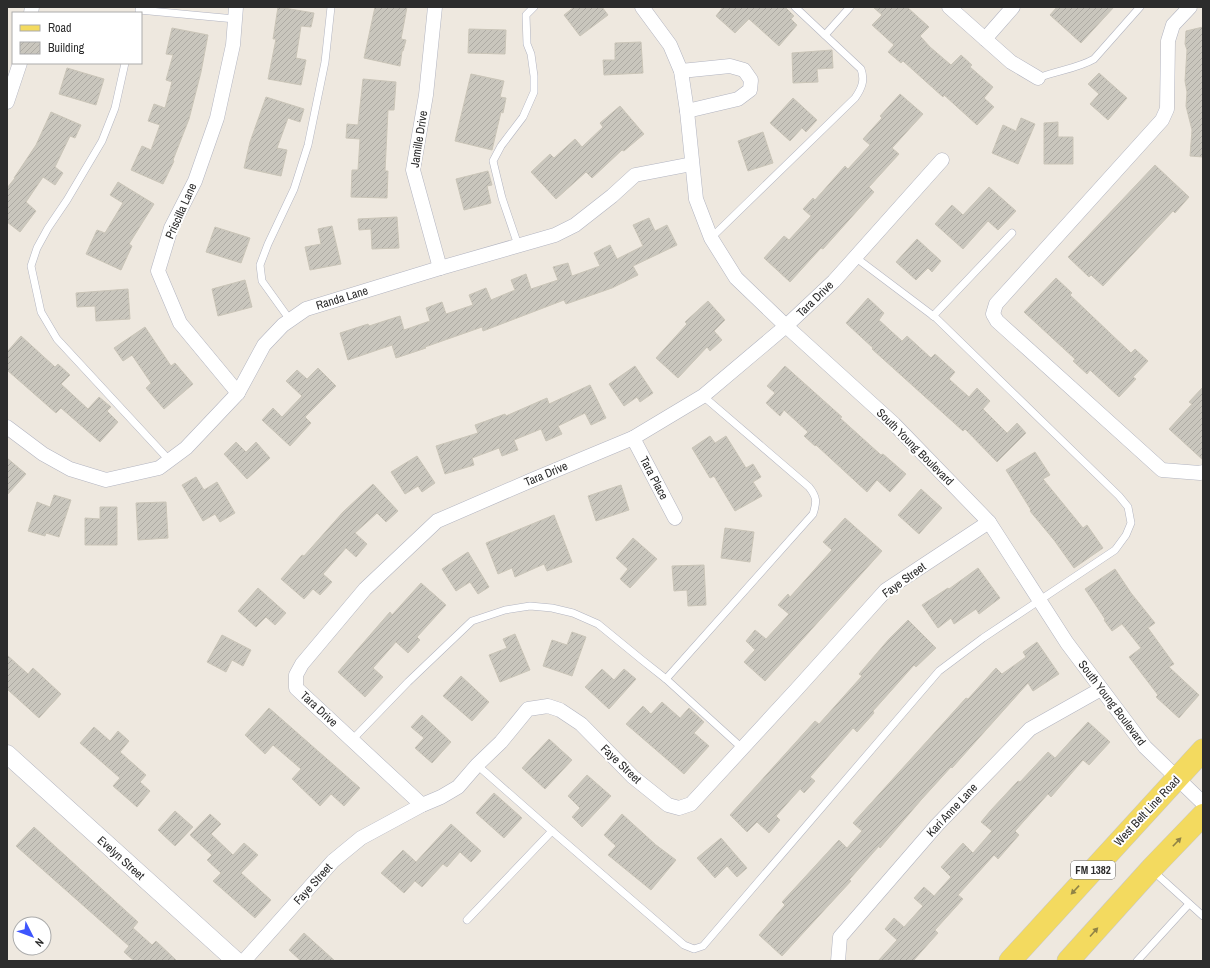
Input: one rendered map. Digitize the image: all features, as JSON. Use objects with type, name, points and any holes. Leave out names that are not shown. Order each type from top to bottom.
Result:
[{"type":"main road","name":"West Belt Line Road","points":[[1010,961],[1203,750]]},
{"type":"main road","points":[[1068,961],[1151,869],[1203,815]]},
{"type":"street","name":"Jamille Drive","points":[[435,7],[426,95],[413,170],[440,268]]},
{"type":"street","name":"South Young Boulevard","points":[[642,7],[670,45],[681,71],[688,111],[696,199],[712,238],[736,278],[786,326],[894,424],[989,522],[1067,644],[1145,747],[1203,803]]},
{"type":"street","points":[[949,7],[1010,62],[1038,78]]},
{"type":"street","points":[[985,38],[1013,7]]},
{"type":"street","points":[[1190,7],[1173,25],[1168,41],[1167,109],[1162,120],[996,304],[993,314],[997,321],[1162,470],[1203,472]]},
{"type":"street","name":"Priscilla Lane","points":[[236,13],[233,45],[217,118],[195,180],[171,228],[158,271],[180,323],[238,394]]},
{"type":"street","points":[[7,102],[20,64]]},
{"type":"street","points":[[681,71],[730,66],[744,70],[751,80],[750,90],[738,99],[688,111]]},
{"type":"street","name":"Tara Drive","points":[[422,805],[296,688],[296,675],[302,664],[365,589],[437,521],[633,438],[703,396],[786,326],[834,281],[942,160]]},
{"type":"street","name":"Randa Lane","points":[[7,427],[43,454],[70,469],[106,480],[159,468],[186,448],[238,394],[264,345],[283,325],[306,309],[555,235],[576,225],[635,175],[692,164]]},
{"type":"street","name":"Tara Place","points":[[633,438],[675,518]]},
{"type":"street","name":"Faye Street","points":[[244,961],[333,862],[360,838],[458,787],[477,765],[501,742],[528,709],[548,706],[560,710],[581,724],[633,777],[668,805],[679,808],[691,804],[886,590],[989,522]]},
{"type":"street","name":"Kari Anne Lane","points":[[838,961],[840,937],[937,825],[1030,729],[1101,689]]},
{"type":"street","name":"Evelyn Street","points":[[7,754],[236,961]]},
{"type":"lane","points":[[290,320],[262,281],[260,265],[268,244],[294,189],[308,145],[325,62],[332,7]]},
{"type":"lane","points":[[518,245],[502,198],[493,162],[501,146],[523,117],[534,92],[534,76],[531,54],[527,44],[526,15],[534,7]]},
{"type":"lane","points":[[712,238],[850,103],[861,90],[864,77],[861,69],[795,7]]},
{"type":"lane","points":[[825,35],[850,7]]},
{"type":"lane","points":[[1038,78],[1052,72],[1085,64],[1094,59],[1140,7]]},
{"type":"lane","points":[[139,10],[236,13]]},
{"type":"lane","points":[[126,64],[115,108],[102,141],[67,200],[48,228],[37,248],[31,266],[41,312],[57,339],[169,460]]},
{"type":"lane","points":[[933,316],[1012,233]]},
{"type":"lane","points":[[477,765],[552,832],[684,945],[694,949],[703,946],[939,671],[983,638],[1115,550],[1126,535],[1131,522],[1128,507],[1113,490],[933,316],[855,257]]},
{"type":"lane","points":[[666,679],[813,514],[817,503],[809,487],[703,396]]},
{"type":"lane","points":[[352,740],[408,682],[472,621],[505,610],[530,606],[552,608],[573,613],[598,624],[666,679],[742,748]]},
{"type":"lane","points":[[467,920],[552,832]]},
{"type":"lane","points":[[1151,869],[1203,916]]},
{"type":"lane","points":[[1137,961],[1189,904]]},
{"type":"building","points":[[278,7],[314,13],[311,27],[301,26],[296,58],[306,60],[301,85],[268,79],[276,39],[273,39]]},
{"type":"building","points":[[375,7],[407,7],[401,39],[406,40],[402,51],[400,66],[364,58]]},
{"type":"building","points":[[574,7],[602,7],[608,15],[580,36],[564,15]]},
{"type":"building","points":[[723,7],[785,7],[794,16],[791,19],[797,25],[779,46],[749,19],[735,33],[716,16]]},
{"type":"building","points":[[873,7],[907,7],[929,27],[920,36],[930,47],[951,65],[961,55],[972,65],[970,67],[993,87],[984,98],[994,107],[977,125],[903,61],[901,63],[888,52],[894,45],[872,25],[882,15]]},
{"type":"building","points":[[1057,7],[1114,7],[1081,43],[1050,15]]},
{"type":"building","points":[[1203,27],[1203,157],[1190,156],[1192,130],[1186,106],[1187,92],[1185,81],[1187,50],[1185,44],[1186,31]]},
{"type":"building","points":[[172,28],[208,35],[201,72],[189,119],[173,160],[174,161],[163,184],[131,170],[142,146],[151,150],[160,125],[148,121],[154,104],[165,108],[172,82],[166,80],[173,55],[166,54]]},
{"type":"building","points":[[469,29],[506,30],[505,54],[468,53]]},
{"type":"building","points":[[641,42],[643,73],[604,75],[603,60],[615,60],[615,43]]},
{"type":"building","points":[[832,50],[833,68],[817,69],[818,82],[793,83],[792,53]]},
{"type":"building","points":[[67,68],[104,79],[96,105],[59,94]]},
{"type":"building","points":[[1099,73],[1127,98],[1108,120],[1090,104],[1099,94],[1088,84]]},
{"type":"building","points":[[471,74],[504,81],[500,97],[506,98],[492,150],[455,141]]},
{"type":"building","points":[[363,79],[396,82],[394,110],[388,110],[385,171],[388,171],[387,198],[351,197],[352,170],[358,170],[360,139],[346,138],[347,124],[358,125]]},
{"type":"building","points":[[900,94],[923,114],[892,148],[899,154],[869,187],[874,192],[823,249],[821,248],[790,282],[764,258],[784,236],[789,240],[811,216],[803,209],[813,198],[815,200],[845,166],[848,169],[870,145],[863,139],[882,118],[880,116]]},
{"type":"building","points":[[266,97],[304,109],[300,122],[288,118],[277,148],[287,150],[281,176],[244,168],[250,142]]},
{"type":"building","points":[[793,98],[817,120],[806,132],[802,128],[790,141],[770,123]]},
{"type":"building","points":[[620,106],[644,134],[624,151],[622,150],[592,178],[586,172],[556,199],[531,172],[550,154],[554,158],[575,139],[582,147],[603,127],[600,123]]},
{"type":"building","points":[[51,112],[81,125],[75,138],[70,136],[55,167],[63,173],[55,185],[43,177],[26,202],[36,211],[20,232],[7,222],[7,188],[36,145]]},
{"type":"building","points":[[1021,118],[1035,124],[1018,164],[992,153],[1003,125],[1016,131]]},
{"type":"building","points":[[1058,122],[1058,137],[1073,137],[1073,164],[1044,164],[1044,123]]},
{"type":"building","points":[[763,132],[773,163],[748,171],[738,141]]},
{"type":"building","points":[[1155,165],[1189,197],[1175,213],[1173,211],[1103,286],[1091,275],[1089,277],[1068,257]]},
{"type":"building","points":[[488,171],[492,185],[487,186],[491,203],[464,210],[456,179]]},
{"type":"building","points":[[118,182],[154,204],[129,244],[132,246],[121,270],[86,254],[97,230],[105,233],[123,203],[110,195]]},
{"type":"building","points":[[989,187],[1016,211],[998,230],[988,221],[963,249],[935,224],[952,205],[963,215]]},
{"type":"building","points":[[397,217],[399,248],[372,249],[371,229],[359,230],[358,219]]},
{"type":"building","points":[[649,218],[655,231],[667,225],[677,245],[633,266],[638,275],[612,288],[566,304],[564,300],[483,331],[482,327],[396,358],[392,345],[348,360],[340,333],[400,316],[404,330],[430,321],[426,308],[442,302],[446,314],[473,305],[469,295],[486,288],[491,300],[515,290],[511,280],[526,274],[531,289],[558,280],[553,267],[568,263],[572,276],[600,266],[594,253],[610,245],[617,259],[643,246],[633,225]]},
{"type":"building","points":[[332,226],[341,264],[310,270],[305,247],[321,244],[318,229]]},
{"type":"building","points":[[215,227],[250,238],[241,263],[206,252]]},
{"type":"building","points":[[917,239],[941,261],[932,272],[928,268],[916,280],[896,262]]},
{"type":"building","points":[[1056,278],[1072,293],[1070,295],[1131,353],[1135,349],[1148,361],[1133,377],[1136,379],[1119,397],[1090,370],[1087,374],[1073,361],[1075,359],[1024,312]]},
{"type":"building","points":[[245,280],[252,307],[218,316],[212,289]]},
{"type":"building","points":[[128,289],[130,319],[96,321],[95,306],[77,307],[76,293]]},
{"type":"building","points":[[868,298],[884,313],[879,320],[902,341],[907,336],[931,358],[935,354],[955,372],[949,379],[969,397],[977,388],[990,401],[983,409],[1007,433],[1017,423],[1026,433],[997,462],[965,429],[963,431],[872,349],[873,348],[846,323]]},
{"type":"building","points":[[708,301],[725,320],[714,331],[722,340],[710,351],[707,347],[678,378],[656,358],[687,324],[685,322]]},
{"type":"building","points":[[145,327],[171,366],[175,363],[193,384],[164,409],[146,388],[151,383],[132,355],[123,361],[114,348]]},
{"type":"building","points":[[21,336],[55,367],[58,364],[70,375],[61,384],[88,409],[99,397],[111,407],[107,411],[118,422],[100,442],[61,408],[56,413],[7,370],[7,352]]},
{"type":"building","points":[[635,366],[653,393],[640,402],[637,397],[624,406],[609,384]]},
{"type":"building","points":[[785,366],[842,417],[840,418],[881,455],[883,454],[906,474],[890,492],[877,480],[867,492],[816,445],[815,446],[804,436],[808,432],[784,410],[780,416],[766,403],[775,393],[767,386]]},
{"type":"building","points":[[318,368],[336,386],[305,417],[311,423],[290,446],[262,420],[273,408],[282,417],[302,396],[286,381],[297,370],[307,379]]},
{"type":"building","points":[[590,385],[606,418],[591,425],[585,413],[558,426],[562,434],[546,441],[541,429],[514,440],[518,450],[502,456],[499,448],[472,458],[474,465],[445,474],[436,446],[478,433],[475,425],[505,414],[506,416],[547,398],[549,404]]},
{"type":"building","points":[[1203,387],[1203,460],[1169,429],[1192,404],[1189,402]]},
{"type":"building","points":[[710,436],[715,443],[726,436],[746,468],[753,464],[761,477],[753,482],[762,496],[735,511],[714,476],[710,478],[692,448]]},
{"type":"building","points":[[236,442],[246,452],[256,442],[270,458],[247,479],[224,454]]},
{"type":"building","points":[[1035,452],[1050,475],[1043,479],[1083,528],[1087,525],[1103,548],[1074,568],[1054,540],[1030,511],[1031,510],[1006,470]]},
{"type":"building","points":[[417,456],[435,483],[422,492],[418,486],[405,494],[391,472]]},
{"type":"building","points":[[7,458],[26,474],[7,495]]},
{"type":"building","points":[[196,477],[204,490],[217,482],[235,513],[220,522],[215,514],[203,521],[182,485]]},
{"type":"building","points":[[373,484],[398,511],[386,522],[377,513],[355,533],[367,544],[356,557],[346,548],[323,574],[332,582],[320,595],[313,589],[304,599],[281,579],[302,555],[304,556],[343,512]]},
{"type":"building","points":[[621,485],[629,510],[596,521],[588,496]]},
{"type":"building","points":[[921,489],[942,508],[919,534],[898,515]]},
{"type":"building","points":[[54,495],[71,500],[59,537],[46,533],[45,536],[28,531],[37,502],[50,507]]},
{"type":"building","points":[[166,502],[168,538],[138,540],[136,503]]},
{"type":"building","points":[[100,507],[117,507],[117,545],[85,545],[85,518],[100,519]]},
{"type":"building","points":[[554,515],[572,562],[547,571],[544,564],[515,577],[512,568],[498,574],[486,543]]},
{"type":"building","points":[[845,518],[882,551],[765,681],[744,662],[755,650],[746,641],[755,630],[766,639],[789,614],[778,605],[788,594],[790,597],[832,550],[823,542]]},
{"type":"building","points":[[725,528],[754,532],[750,562],[721,558]]},
{"type":"building","points":[[633,538],[657,559],[630,588],[620,579],[628,569],[616,558]]},
{"type":"building","points":[[468,552],[489,587],[478,594],[470,582],[456,591],[442,569]]},
{"type":"building","points":[[704,565],[706,605],[688,606],[687,590],[674,591],[672,566]]},
{"type":"building","points":[[978,568],[1000,598],[979,614],[976,609],[954,624],[951,618],[938,628],[922,605],[948,588],[949,589]]},
{"type":"building","points":[[1115,569],[1131,593],[1155,623],[1148,628],[1174,664],[1169,667],[1199,695],[1179,718],[1156,697],[1158,695],[1129,657],[1141,648],[1122,624],[1112,631],[1085,589]]},
{"type":"building","points":[[421,583],[446,605],[417,637],[420,640],[408,653],[396,642],[373,668],[383,677],[365,697],[338,672],[390,612],[392,615]]},
{"type":"building","points":[[258,588],[286,613],[275,625],[266,617],[256,627],[238,611]]},
{"type":"building","points":[[908,620],[936,648],[916,667],[914,665],[873,711],[874,713],[857,732],[853,728],[810,777],[815,781],[804,793],[800,789],[776,816],[780,820],[769,833],[757,822],[747,832],[730,815],[815,721],[819,724],[862,676],[859,674],[889,639]]},
{"type":"building","points":[[572,632],[586,637],[572,676],[543,666],[552,640],[567,645]]},
{"type":"building","points":[[515,634],[530,670],[500,682],[489,655],[507,648],[503,639]]},
{"type":"building","points":[[222,635],[251,650],[243,666],[232,660],[226,672],[207,662]]},
{"type":"building","points":[[1037,642],[1059,674],[1033,691],[1028,683],[952,768],[951,767],[921,800],[880,848],[879,846],[849,880],[851,881],[782,956],[759,935],[785,905],[782,902],[839,840],[847,848],[862,831],[853,823],[966,698],[968,699],[996,668],[1002,674],[1026,657],[1023,652]]},
{"type":"building","points":[[7,655],[28,674],[33,668],[61,694],[39,718],[7,689]]},
{"type":"building","points":[[602,669],[614,680],[624,669],[636,679],[609,709],[585,687]]},
{"type":"building","points":[[461,676],[489,702],[472,721],[443,696]]},
{"type":"building","points":[[662,702],[680,718],[689,708],[704,722],[694,733],[709,746],[684,774],[626,724],[643,706],[651,714]]},
{"type":"building","points":[[269,708],[360,788],[344,806],[331,794],[320,806],[292,779],[301,769],[273,745],[265,754],[245,735]]},
{"type":"building","points":[[422,715],[451,742],[432,763],[415,748],[424,738],[411,727]]},
{"type":"building","points":[[1088,722],[1110,742],[1089,765],[1083,760],[1051,797],[1048,794],[1015,831],[1019,835],[998,859],[994,855],[958,895],[963,899],[935,930],[938,933],[913,961],[878,961],[897,940],[885,929],[894,918],[904,927],[923,906],[914,898],[924,887],[934,896],[951,877],[941,867],[963,843],[973,853],[992,831],[981,822],[991,810],[1048,752],[1055,758]]},
{"type":"building","points":[[94,727],[110,741],[118,731],[129,741],[120,752],[146,775],[140,782],[150,791],[137,807],[113,786],[120,778],[80,743]]},
{"type":"building","points":[[549,739],[572,760],[545,789],[522,768]]},
{"type":"building","points":[[587,775],[611,796],[582,827],[572,817],[580,808],[568,796]]},
{"type":"building","points":[[494,793],[522,818],[504,838],[476,813]]},
{"type":"building","points":[[175,811],[193,827],[175,846],[158,830]]},
{"type":"building","points":[[210,814],[221,824],[211,834],[233,855],[244,843],[258,855],[241,873],[271,900],[255,918],[213,881],[221,873],[207,860],[212,855],[190,835]]},
{"type":"building","points":[[622,814],[656,845],[676,860],[651,890],[608,855],[616,846],[604,835]]},
{"type":"building","points":[[451,824],[481,851],[471,862],[460,852],[447,867],[443,864],[422,887],[415,881],[404,893],[381,873],[403,850],[416,862]]},
{"type":"building","points":[[34,827],[138,922],[133,928],[152,945],[156,941],[177,961],[134,961],[124,952],[129,946],[16,846]]},
{"type":"building","points":[[721,838],[747,868],[737,877],[727,866],[715,878],[697,858]]},
{"type":"building","points":[[304,933],[335,961],[301,961],[289,950]]}]
